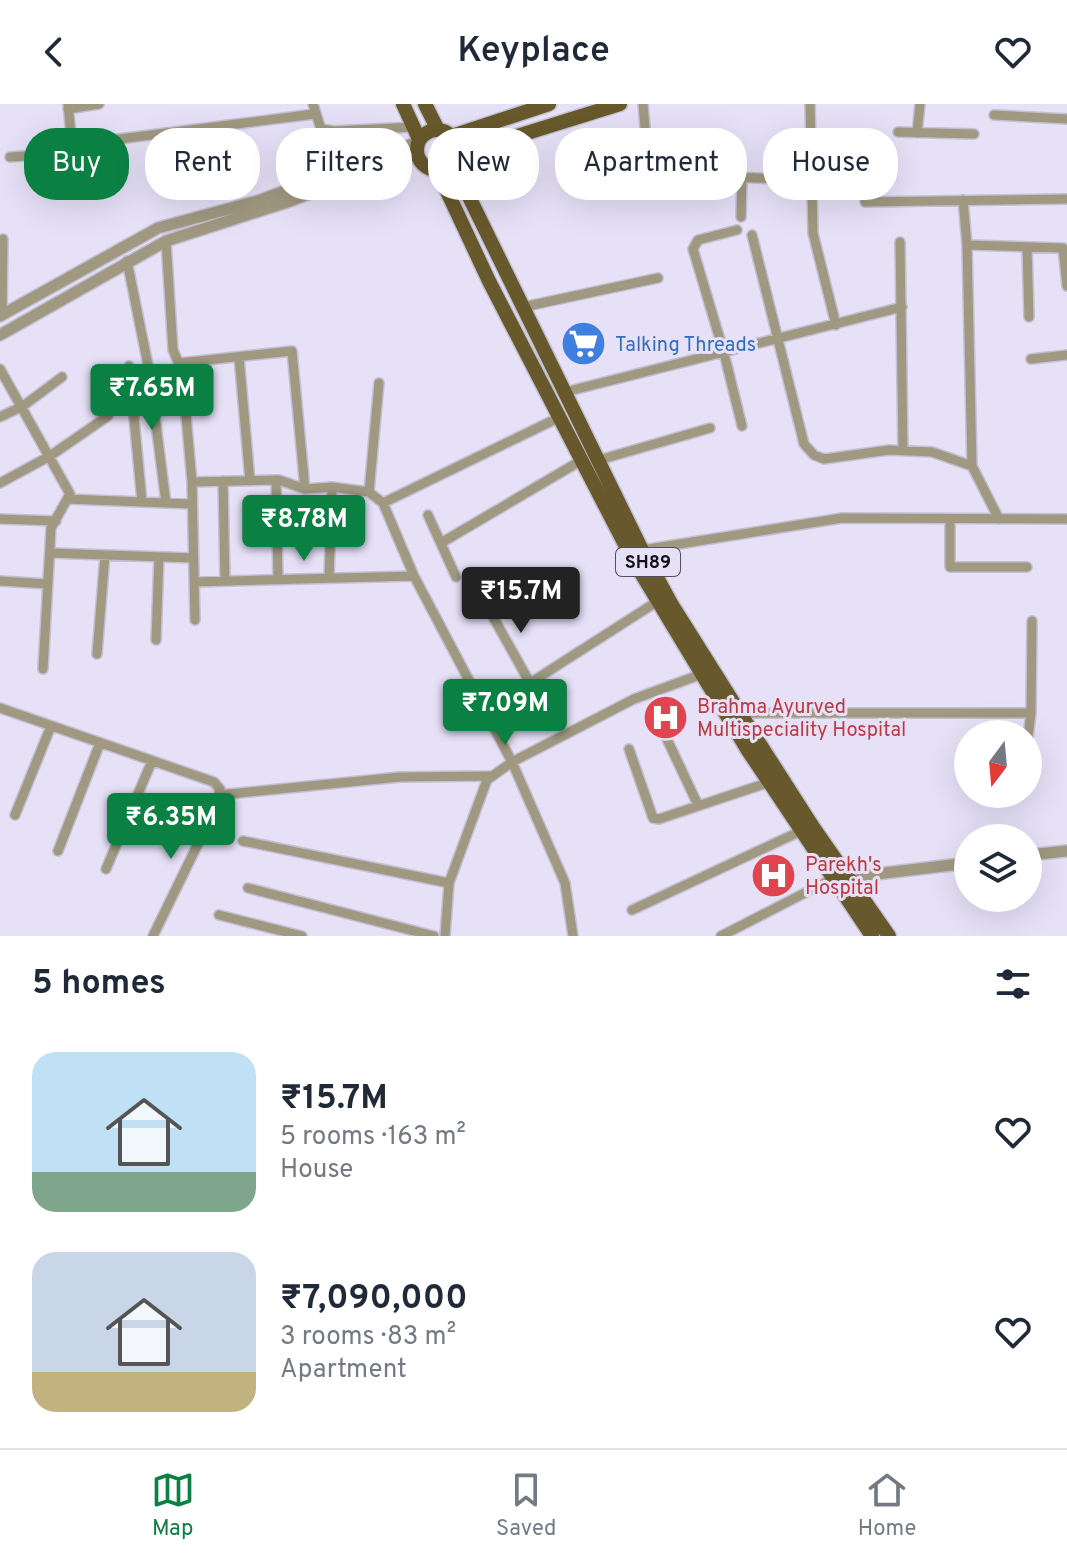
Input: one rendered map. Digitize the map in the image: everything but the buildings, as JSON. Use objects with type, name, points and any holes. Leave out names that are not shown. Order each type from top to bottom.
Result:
[{"type":"main road","points":[[403,104],[428,168]]},
{"type":"main road","points":[[425,104],[442,128]]},
{"type":"main road","points":[[463,128],[549,104]]},
{"type":"main road","points":[[539,131],[620,104]]},
{"type":"main road","points":[[417,140],[428,132]]},
{"type":"main road","name":"SH89","points":[[451,200],[489,281],[632,558],[747,749],[872,936]]},
{"type":"main road","name":"SH89","points":[[473,200],[642,550],[683,624],[813,827],[889,936]]},
{"type":"street","points":[[70,128],[68,106],[99,104]]},
{"type":"street","points":[[643,104],[645,128]]},
{"type":"street","points":[[810,104],[811,128]]},
{"type":"street","points":[[917,133],[920,104]]},
{"type":"street","points":[[129,137],[314,109],[321,129],[417,140]]},
{"type":"street","points":[[994,115],[1067,119]]},
{"type":"street","points":[[898,132],[974,134]]},
{"type":"street","points":[[0,335],[166,241],[287,202],[417,140]]},
{"type":"street","points":[[1,316],[158,228],[258,201],[417,140]]},
{"type":"street","points":[[10,157],[24,156]]},
{"type":"street","points":[[865,202],[1067,199]]},
{"type":"street","points":[[741,200],[741,217]]},
{"type":"street","points":[[813,200],[813,233],[836,325]]},
{"type":"street","points":[[963,200],[967,245],[972,466],[999,519]]},
{"type":"street","points":[[737,230],[698,240],[693,249],[742,426]]},
{"type":"street","points":[[752,235],[804,444],[814,455],[824,459],[889,450],[932,452],[972,466]]},
{"type":"street","points":[[1,316],[3,239]]},
{"type":"street","points":[[166,241],[173,350],[182,371],[192,482],[195,620]]},
{"type":"street","points":[[900,242],[903,451]]},
{"type":"street","points":[[967,245],[1063,248],[1067,286]]},
{"type":"street","points":[[1027,247],[1029,317]]},
{"type":"street","points":[[127,261],[149,370],[166,503]]},
{"type":"street","points":[[523,307],[658,278]]},
{"type":"street","points":[[565,392],[902,307]]},
{"type":"street","points":[[179,363],[292,351],[305,489]]},
{"type":"street","points":[[1031,359],[1067,355]]},
{"type":"street","points":[[239,357],[250,481]]},
{"type":"street","points":[[129,366],[142,502]]},
{"type":"street","points":[[0,369],[70,494],[51,528],[43,669]]},
{"type":"street","points":[[0,417],[23,406],[62,377]]},
{"type":"street","points":[[369,492],[379,383]]},
{"type":"street","points":[[0,483],[50,456],[108,416]]},
{"type":"street","points":[[383,503],[560,417]]},
{"type":"street","points":[[599,460],[710,428]]},
{"type":"street","points":[[441,543],[582,460]]},
{"type":"street","points":[[192,482],[276,480],[305,489],[332,487],[369,492],[383,503],[414,576],[512,762],[565,883],[573,936]]},
{"type":"street","points":[[276,480],[278,580]]},
{"type":"street","points":[[223,481],[225,581]]},
{"type":"street","points":[[329,578],[332,487]]},
{"type":"street","points":[[67,499],[192,504]]},
{"type":"street","points":[[428,515],[456,577]]},
{"type":"street","points":[[642,550],[842,518],[1067,519]]},
{"type":"street","points":[[0,519],[56,521]]},
{"type":"street","points":[[950,519],[950,567],[1027,567]]},
{"type":"street","points":[[50,553],[193,558]]},
{"type":"street","points":[[97,654],[105,555]]},
{"type":"street","points":[[156,640],[159,557]]},
{"type":"street","points":[[194,582],[414,576]]},
{"type":"street","points":[[0,581],[48,584]]},
{"type":"street","points":[[522,588],[493,610],[492,615],[530,683]]},
{"type":"street","points":[[484,708],[530,683],[658,601]]},
{"type":"street","points":[[1030,720],[1032,621]]},
{"type":"street","points":[[445,936],[449,883],[487,780],[512,762],[634,699],[702,674]]},
{"type":"street","points":[[0,708],[214,782],[220,789],[153,936]]},
{"type":"street","points":[[740,713],[1031,713]]},
{"type":"street","points":[[15,815],[51,726]]},
{"type":"street","points":[[665,735],[698,805]]},
{"type":"street","points":[[58,851],[100,743]]},
{"type":"street","points":[[629,749],[653,818],[659,819],[770,782]]},
{"type":"street","points":[[106,869],[152,761]]},
{"type":"street","points":[[219,795],[400,777],[492,776]]},
{"type":"street","points":[[632,910],[803,830]]},
{"type":"street","points":[[243,841],[449,883]]},
{"type":"street","points":[[1042,854],[1067,851]]},
{"type":"street","points":[[853,882],[868,875],[954,865]]},
{"type":"street","points":[[721,936],[834,878]]},
{"type":"street","points":[[248,888],[434,936]]},
{"type":"street","points":[[219,915],[302,936]]},
{"type":"place","name":"Talking Threads","points":[[584,344]]},
{"type":"place","name":"Brahma Ayurved Multispeciality Hospital","points":[[666,718]]},
{"type":"place","name":"Parekh's Hospital","points":[[774,875]]}]
